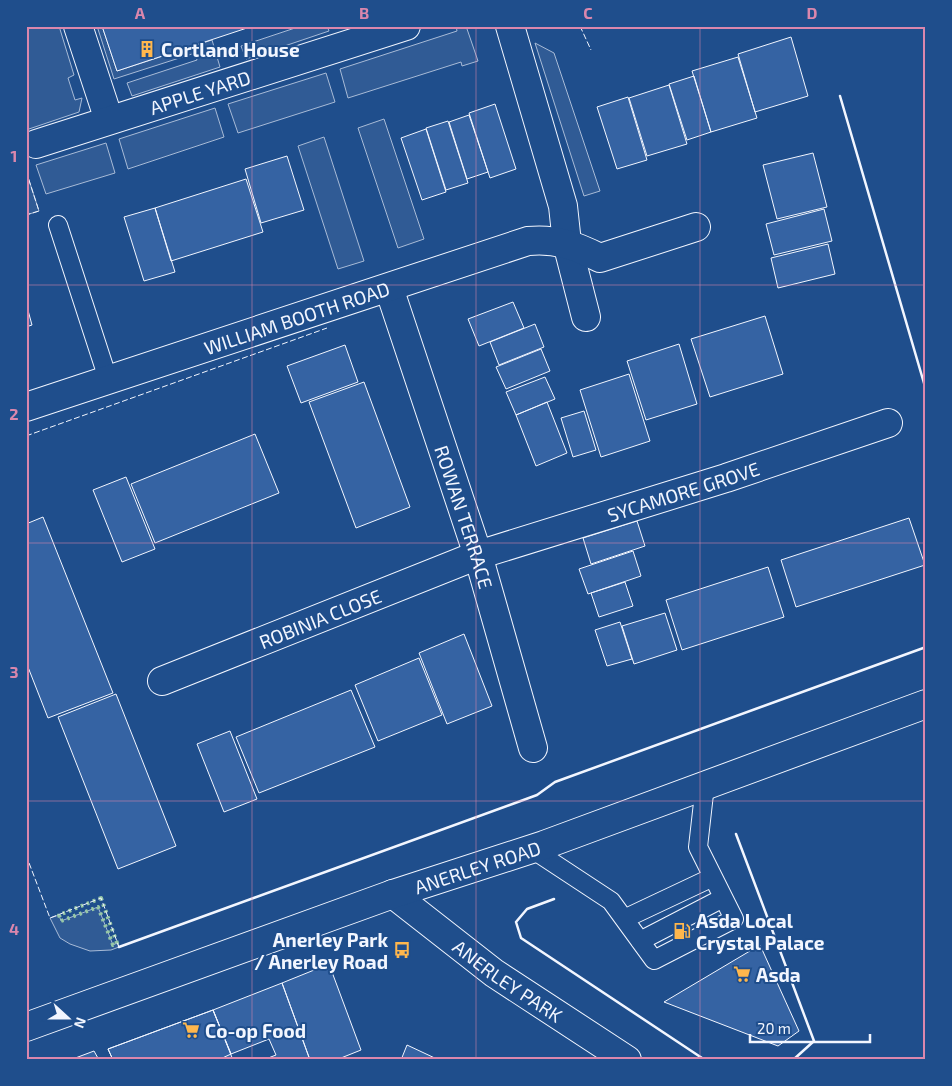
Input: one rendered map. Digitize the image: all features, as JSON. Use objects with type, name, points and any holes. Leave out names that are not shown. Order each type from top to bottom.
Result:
[{"type":"street","points":[[78,26],[109,120]]},
{"type":"street","name":"APPLE YARD","points":[[36,144],[406,26]]},
{"type":"street","points":[[510,26],[563,206],[567,243],[586,317]]},
{"type":"street","name":"WILLIAM BOOTH ROAD","points":[[26,407],[389,288],[528,240],[546,239],[567,243],[600,258],[696,227]]},
{"type":"street","name":"ROWAN TERRACE","points":[[389,288],[478,555],[534,748]]},
{"type":"street","name":"SYCAMORE GROVE","points":[[478,555],[726,478],[888,424]]},
{"type":"street","name":"ROBINIA CLOSE","points":[[162,681],[478,555]]},
{"type":"street","name":"ANERLEY ROAD","points":[[26,1026],[393,894],[532,849],[926,704]]},
{"type":"street","name":"ANERLEY PARK","points":[[393,894],[494,973],[627,1060]]},
{"type":"lane","points":[[58,225],[108,379]]},
{"type":"lane","points":[[532,849],[611,901],[654,960],[734,920],[698,848],[705,785]]},
{"type":"lane","points":[[624,919],[713,877]]},
{"type":"lane","points":[[640,941],[723,898]]},
{"type":"shaded area","points":[[26,26],[59,26],[74,75],[68,78],[75,100],[82,98],[79,112],[26,130]]},
{"type":"shaded area","points":[[97,26],[102,26],[117,71],[212,40],[220,67],[132,96],[127,83],[197,60],[195,53],[114,79]]},
{"type":"shaded area","points":[[301,26],[327,26],[329,31],[246,59],[241,46]]},
{"type":"shaded area","points":[[456,26],[466,26],[478,61],[462,66],[461,62],[348,98],[340,69],[457,31]]},
{"type":"shaded area","points":[[535,43],[554,53],[600,191],[584,196]]},
{"type":"shaded area","points":[[326,73],[335,102],[238,133],[228,104]]},
{"type":"shaded area","points":[[215,108],[224,137],[128,169],[119,139]]},
{"type":"shaded area","points":[[384,119],[424,239],[398,248],[358,128]]},
{"type":"shaded area","points":[[324,137],[364,261],[338,269],[298,146]]},
{"type":"shaded area","points":[[106,143],[115,173],[46,194],[36,165]]},
{"type":"shaded area","points":[[26,171],[39,211],[26,215]]},
{"type":"shaded area","points":[[98,907],[113,945],[117,943],[119,947],[111,950],[90,951],[70,944],[60,938],[50,918],[59,915],[61,921]]},
{"type":"building","name":"Cortland House","points":[[102,26],[253,26],[117,71]]},
{"type":"building","points":[[791,37],[808,96],[755,112],[738,54]]},
{"type":"building","points":[[738,57],[757,118],[711,132],[692,71]]},
{"type":"building","points":[[694,76],[711,132],[687,140],[669,84]]},
{"type":"building","points":[[669,85],[687,144],[647,156],[629,98]]},
{"type":"building","points":[[628,97],[647,160],[617,169],[597,107]]},
{"type":"building","points":[[495,104],[516,169],[490,178],[469,113]]},
{"type":"building","points":[[469,115],[488,172],[467,179],[449,122]]},
{"type":"building","points":[[448,121],[468,183],[446,190],[426,128]]},
{"type":"building","points":[[426,129],[446,192],[422,200],[401,138]]},
{"type":"building","points":[[813,153],[827,207],[777,219],[763,165]]},
{"type":"building","points":[[287,156],[304,210],[261,223],[245,169]]},
{"type":"building","points":[[246,179],[263,232],[171,261],[155,208]]},
{"type":"building","points":[[155,208],[175,272],[144,281],[124,217]]},
{"type":"building","points":[[824,209],[832,241],[774,255],[766,224]]},
{"type":"building","points":[[828,244],[835,274],[778,288],[771,258]]},
{"type":"building","points":[[513,302],[524,328],[479,346],[468,319]]},
{"type":"building","points":[[26,303],[32,325],[26,327]]},
{"type":"building","points":[[765,316],[783,374],[710,397],[691,339]]},
{"type":"building","points":[[535,324],[544,347],[499,365],[490,342]]},
{"type":"building","points":[[679,344],[697,404],[646,420],[627,361]]},
{"type":"building","points":[[345,345],[358,382],[301,403],[287,366]]},
{"type":"building","points":[[541,349],[550,371],[506,389],[496,367]]},
{"type":"building","points":[[629,374],[650,441],[601,457],[580,390]]},
{"type":"building","points":[[545,377],[555,399],[516,415],[506,392]]},
{"type":"building","points":[[364,382],[410,507],[356,528],[309,402]]},
{"type":"building","points":[[547,402],[567,453],[536,466],[516,415]]},
{"type":"building","points":[[584,411],[596,450],[573,457],[561,418]]},
{"type":"building","points":[[255,434],[279,493],[155,543],[131,484]]},
{"type":"building","points":[[126,477],[155,549],[122,562],[93,490]]},
{"type":"building","points":[[43,517],[113,693],[48,718],[26,662],[26,524]]},
{"type":"building","points":[[909,518],[925,565],[796,607],[781,560]]},
{"type":"building","points":[[637,521],[645,546],[591,564],[583,538]]},
{"type":"building","points":[[633,551],[641,576],[588,594],[579,569]]},
{"type":"building","points":[[768,567],[784,617],[682,650],[666,600]]},
{"type":"building","points":[[625,582],[633,606],[599,617],[591,593]]},
{"type":"building","points":[[665,613],[677,650],[634,664],[622,626]]},
{"type":"building","points":[[620,622],[632,659],[607,666],[595,630]]},
{"type":"building","points":[[464,634],[492,706],[447,724],[419,653]]},
{"type":"building","points":[[419,658],[442,715],[378,741],[355,685]]},
{"type":"building","points":[[351,690],[375,747],[259,793],[236,737]]},
{"type":"building","points":[[116,694],[176,846],[118,869],[58,717]]},
{"type":"building","points":[[230,731],[257,799],[224,812],[197,744]]},
{"type":"building","name":"Asda","points":[[760,945],[799,1031],[778,1046],[664,1002]]},
{"type":"building","points":[[329,964],[361,1050],[336,1060],[310,1060],[282,983]]},
{"type":"building","points":[[282,983],[310,1060],[263,1060],[276,1055],[269,1039],[231,1054],[213,1010]]},
{"type":"building","name":"Co-op Food","points":[[213,1010],[233,1060],[113,1060],[108,1049]]},
{"type":"building","name":"Co-op Food","points":[[213,1010],[231,1054],[218,1060],[113,1060],[108,1049]]},
{"type":"building","points":[[407,1045],[439,1060],[401,1060]]},
{"type":"building","points":[[94,1051],[99,1060],[70,1060]]},
{"type":"hedge","points":[[101,898],[117,943],[113,945],[98,907],[61,921],[59,915],[101,898]]},
{"type":"fence","points":[[580,26],[591,50]]},
{"type":"fence","points":[[26,171],[39,211],[26,215]]},
{"type":"fence","points":[[26,436],[327,328]]},
{"type":"fence","points":[[26,855],[50,918],[101,898],[119,947]]},
{"type":"wall","points":[[840,96],[926,390]]},
{"type":"wall","points":[[119,947],[537,795],[555,782],[926,647]]},
{"type":"wall","points":[[736,834],[814,1041],[793,1060]]},
{"type":"wall","points":[[554,899],[527,909],[516,922],[521,938],[705,1060]]},
{"type":"place","name":"Cortland House","points":[[147,49]]},
{"type":"place","name":"Asda Local Crystal Palace","points":[[682,931]]},
{"type":"place","name":"Anerley Park / Anerley Road","points":[[402,950]]},
{"type":"place","name":"Asda","points":[[742,974]]},
{"type":"place","name":"Co-op Food","points":[[191,1030]]}]
